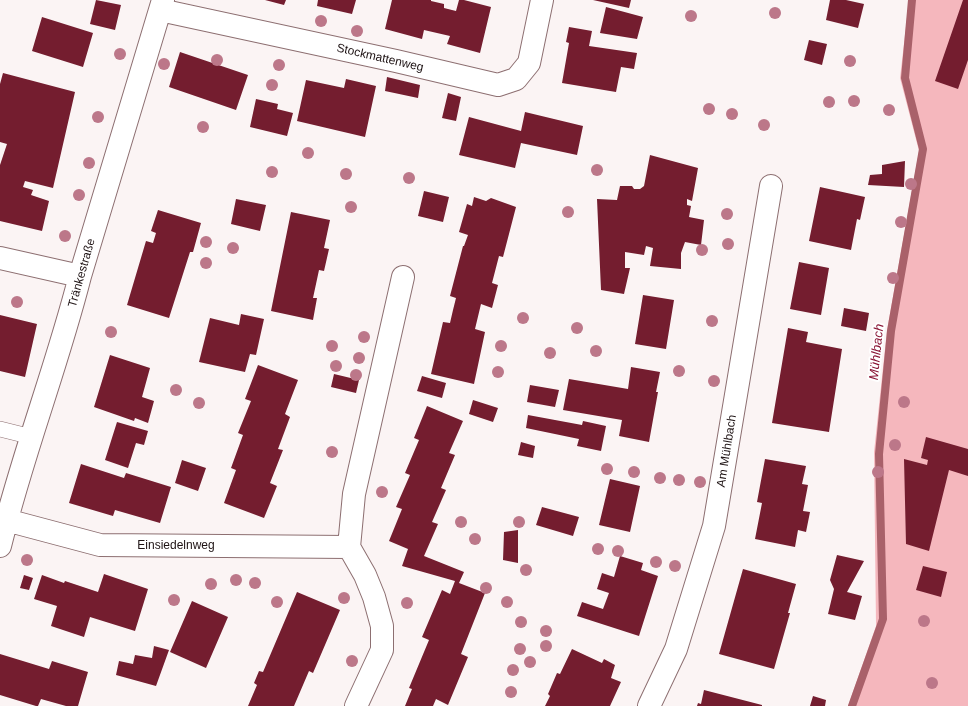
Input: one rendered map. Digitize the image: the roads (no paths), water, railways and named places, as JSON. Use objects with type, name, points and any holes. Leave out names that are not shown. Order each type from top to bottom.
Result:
[{"type":"street","name":"Stockmattenweg","points":[[162,5],[498,85],[516,79],[530,63],[542,0]]},
{"type":"street","name":"Tränkestraße","points":[[0,546],[6,520],[69,322],[80,276],[162,5]]},
{"type":"street","name":"Am Mühlbach","points":[[649,706],[676,649],[714,526],[771,186]]},
{"type":"street","points":[[0,258],[80,276]]},
{"type":"street","points":[[356,706],[382,650],[382,626],[374,597],[365,576],[349,547],[354,494],[403,277]]},
{"type":"street","name":"Einsiedelnweg","points":[[6,520],[100,546],[349,547]]},
{"type":"lane","points":[[0,429],[32,437]]},
{"type":"waterway","name":"Mühlbach","points":[[852,706],[883,619],[879,454],[891,331],[923,149],[905,78],[912,0]]}]
